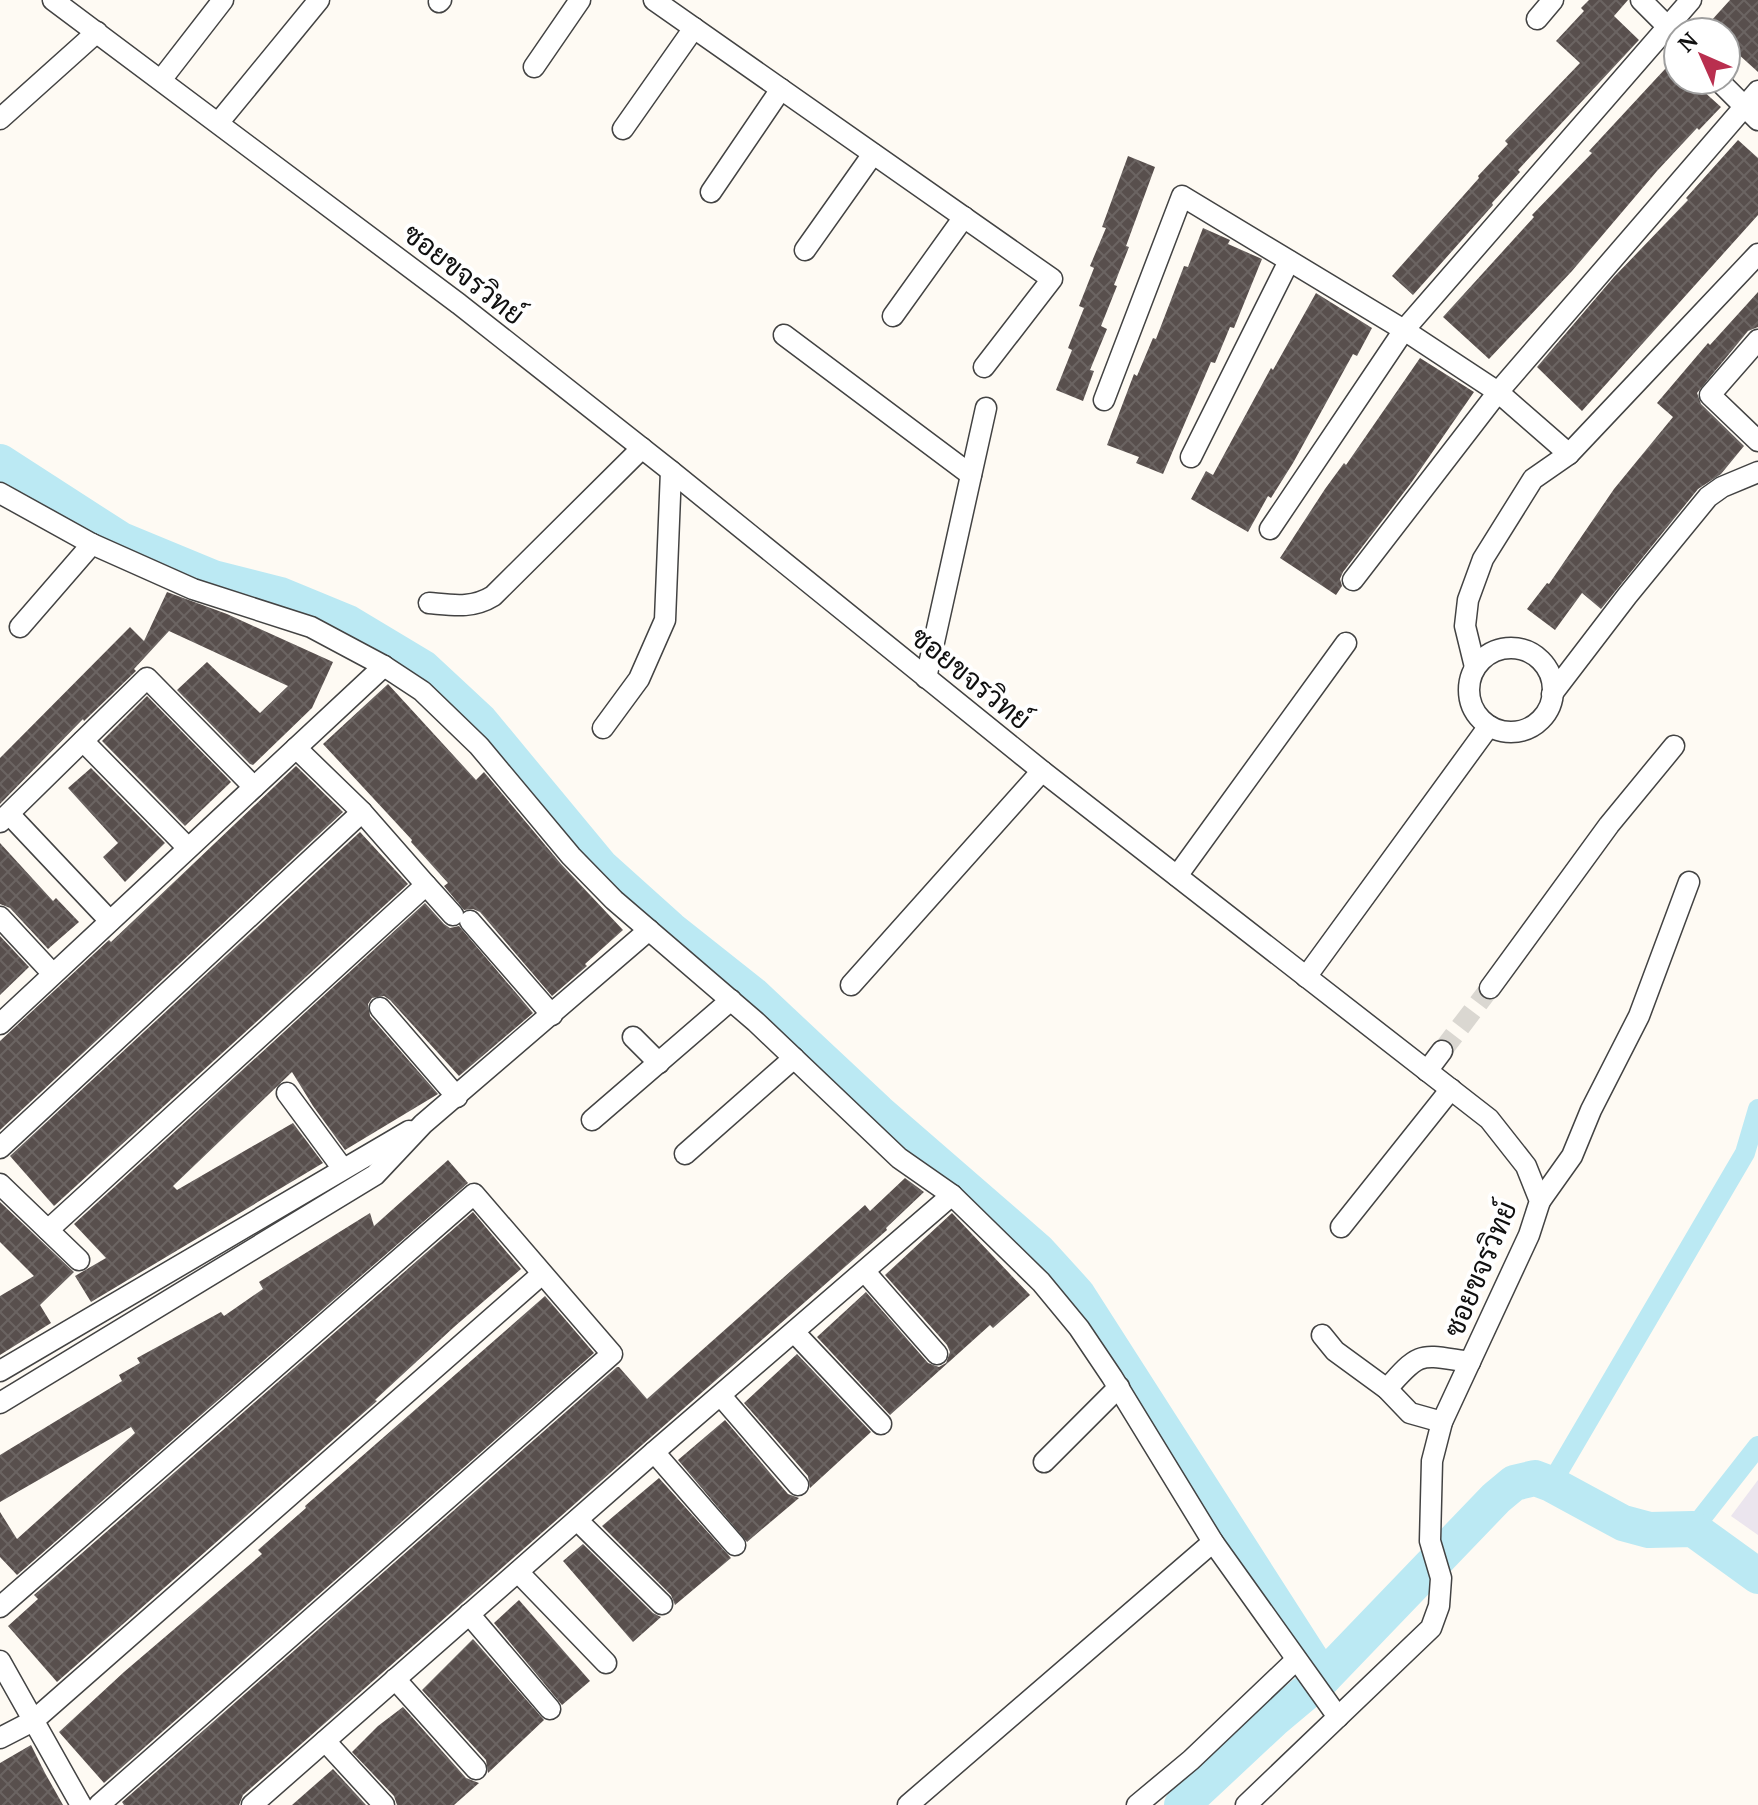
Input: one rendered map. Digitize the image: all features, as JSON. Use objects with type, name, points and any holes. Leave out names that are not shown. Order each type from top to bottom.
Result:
[{"type":"street","name":"ซอยขจรวิทย์","points":[[53,0],[459,304],[642,448],[1042,771],[1489,1119],[1526,1166],[1540,1201],[1529,1235],[1442,1422],[1432,1461],[1430,1541],[1441,1578],[1439,1606],[1431,1628],[1333,1710]]},
{"type":"street","points":[[161,80],[223,0]]},
{"type":"street","points":[[219,122],[319,0]]},
{"type":"street","points":[[534,67],[580,0]]},
{"type":"street","points":[[654,0],[1052,279],[984,367]]},
{"type":"street","points":[[1537,19],[1553,0]]},
{"type":"street","points":[[1641,0],[1662,21]]},
{"type":"street","points":[[623,129],[694,28]]},
{"type":"street","points":[[0,119],[97,32]]},
{"type":"street","points":[[1270,529],[1404,330],[1662,42]]},
{"type":"street","points":[[711,192],[781,89]]},
{"type":"street","points":[[1353,580],[1498,392],[1751,114],[1758,91]]},
{"type":"street","points":[[1734,96],[1751,114]]},
{"type":"street","points":[[805,250],[873,154]]},
{"type":"street","points":[[1104,400],[1182,196],[1404,330],[1498,392],[1569,454]]},
{"type":"street","points":[[893,316],[964,217]]},
{"type":"street","points":[[1475,667],[1465,626],[1473,580],[1500,529],[1533,479],[1569,454],[1758,254]]},
{"type":"street","points":[[1191,457],[1289,261]]},
{"type":"street","points":[[784,335],[971,475]]},
{"type":"street","points":[[1758,340],[1710,395],[1758,441]]},
{"type":"street","points":[[926,678],[986,408]]},
{"type":"street","points":[[429,603],[469,606],[483,603],[493,596],[642,448]]},
{"type":"street","points":[[603,728],[639,679],[665,620],[671,471]]},
{"type":"street","points":[[1552,694],[1708,497],[1757,473]]},
{"type":"street","points":[[1,496],[92,544],[193,589],[311,627],[384,666],[422,691],[479,746],[571,856],[649,930],[794,1058],[899,1158],[952,1195],[1041,1282],[1079,1328],[1119,1387],[1213,1542],[1333,1710],[1246,1805]]},
{"type":"street","points":[[20,627],[92,544]]},
{"type":"street","points":[[1177,876],[1346,643]]},
{"type":"street","points":[[1510,647],[1524,649],[1537,656],[1552,679],[1548,708],[1540,720],[1514,732],[1489,726],[1478,717],[1471,705],[1468,692],[1475,667],[1496,650],[1510,647]]},
{"type":"street","points":[[0,1024],[384,666]]},
{"type":"street","points":[[110,921],[4,818],[147,678],[254,787]]},
{"type":"street","points":[[1306,977],[1489,726]]},
{"type":"street","points":[[83,741],[188,848]]},
{"type":"street","points":[[1490,988],[1609,825],[1674,746]]},
{"type":"street","points":[[296,748],[362,812],[426,885],[552,1015]]},
{"type":"street","points":[[851,985],[1042,771]]},
{"type":"street","points":[[0,1148],[362,812]]},
{"type":"street","points":[[1540,1201],[1572,1156],[1591,1110],[1639,1016],[1689,882]]},
{"type":"street","points":[[48,1230],[426,885]]},
{"type":"street","points":[[0,917],[53,974]]},
{"type":"street","points":[[0,1403],[375,1175],[423,1124],[649,930]]},
{"type":"street","points":[[592,1120],[731,1000]]},
{"type":"street","points":[[380,1008],[457,1097]]},
{"type":"street","points":[[633,1037],[659,1063]]},
{"type":"street","points":[[1427,1071],[1442,1051]]},
{"type":"street","points":[[685,1154],[794,1058]]},
{"type":"street","points":[[1341,1227],[1451,1089]]},
{"type":"street","points":[[287,1093],[343,1169]]},
{"type":"street","points":[[0,1371],[377,1148],[423,1124]]},
{"type":"street","points":[[0,1184],[79,1260]]},
{"type":"street","points":[[0,1607],[474,1194],[612,1354],[99,1805]]},
{"type":"street","points":[[253,1805],[952,1195]]},
{"type":"street","points":[[865,1272],[937,1354]]},
{"type":"street","points":[[0,1738],[33,1721],[542,1274]]},
{"type":"street","points":[[794,1332],[881,1424]]},
{"type":"street","points":[[1322,1335],[1335,1351],[1387,1389],[1410,1413],[1442,1422]]},
{"type":"street","points":[[1387,1389],[1414,1361],[1425,1356],[1470,1362]]},
{"type":"street","points":[[1044,1462],[1119,1387]]},
{"type":"street","points":[[721,1396],[798,1485]]},
{"type":"street","points":[[654,1452],[735,1545]]},
{"type":"street","points":[[577,1520],[662,1604]]},
{"type":"street","points":[[908,1805],[1213,1542]]},
{"type":"street","points":[[518,1572],[606,1663]]},
{"type":"street","points":[[469,1614],[550,1709]]},
{"type":"street","points":[[1137,1805],[1191,1760],[1296,1660]]},
{"type":"street","points":[[0,1661],[81,1805]]},
{"type":"street","points":[[395,1679],[476,1769]]},
{"type":"street","points":[[325,1741],[384,1805]]},
{"type":"shaded area","points":[[1758,1480],[1758,1535],[1731,1516]]},
{"type":"building","points":[[1589,0],[1628,0],[1614,16],[1639,40],[1518,170],[1520,172],[1493,205],[1413,295],[1392,276],[1508,144],[1505,141],[1580,63],[1556,41],[1584,11],[1581,8]]},
{"type":"building","points":[[1730,0],[1758,0],[1758,72],[1742,58],[1742,16],[1716,16]]},
{"type":"building","points":[[1662,72],[1662,96],[1709,96],[1721,107],[1657,171],[1572,271],[1489,359],[1443,317],[1534,217],[1532,215],[1592,153],[1589,151]]},
{"type":"building","points":[[1738,140],[1758,158],[1758,215],[1582,411],[1537,367]]},
{"type":"building","points":[[1128,156],[1155,167],[1101,326],[1107,329],[1090,370],[1094,371],[1083,401],[1056,390],[1084,308],[1079,306],[1094,268],[1090,266],[1106,228],[1102,227]]},
{"type":"building","points":[[1203,228],[1230,240],[1228,244],[1262,259],[1234,328],[1230,327],[1215,363],[1211,362],[1163,474],[1136,463],[1139,457],[1107,445],[1134,374],[1137,376],[1153,338],[1156,339],[1184,266],[1188,267]]},
{"type":"building","points":[[1758,292],[1758,327],[1748,331],[1697,393],[1701,404],[1744,446],[1721,474],[1698,489],[1601,609],[1582,593],[1555,630],[1527,609],[1549,584],[1614,489],[1673,417],[1657,403],[1708,343],[1710,345]]},
{"type":"building","points":[[1316,293],[1372,328],[1357,356],[1353,354],[1293,463],[1271,498],[1268,496],[1248,532],[1191,499],[1206,471],[1213,475]]},
{"type":"building","points":[[1420,358],[1474,392],[1411,483],[1343,572],[1340,579],[1342,586],[1336,595],[1280,558],[1325,489],[1344,463],[1346,465]]},
{"type":"building","points":[[167,592],[227,614],[333,662],[312,708],[253,765],[250,764],[177,690],[207,662],[260,713],[288,686],[169,631],[134,669],[136,671],[83,719],[0,804],[0,758],[130,627],[144,641]]},
{"type":"building","points":[[388,684],[476,780],[484,772],[561,864],[623,930],[552,996],[480,912],[464,910],[444,886],[448,883],[412,840],[323,744]]},
{"type":"building","points":[[147,696],[231,782],[185,826],[102,741]]},
{"type":"building","points":[[296,766],[343,812],[0,1130],[0,1041],[109,940],[111,942]]},
{"type":"building","points":[[91,768],[165,843],[125,882],[103,857],[118,843],[68,788]]},
{"type":"building","points":[[360,832],[408,884],[54,1206],[10,1156]]},
{"type":"building","points":[[0,843],[53,901],[56,898],[79,922],[48,949],[10,908],[0,904]]},
{"type":"building","points":[[425,903],[444,924],[450,928],[459,926],[533,1013],[459,1076],[390,1000],[384,996],[372,998],[368,1004],[370,1016],[438,1094],[345,1150],[292,1072],[173,1186],[177,1190],[293,1123],[323,1163],[91,1302],[75,1276],[106,1258],[74,1224]]},
{"type":"building","points":[[0,936],[29,967],[0,995]]},
{"type":"building","points":[[448,1160],[468,1183],[17,1575],[0,1557],[0,1512],[17,1539],[135,1433],[131,1427],[0,1502],[0,1455],[122,1381],[119,1375],[140,1363],[137,1358],[221,1312],[224,1316],[263,1289],[259,1282],[370,1213],[374,1226]]},
{"type":"building","points":[[905,1178],[924,1192],[887,1230],[243,1795],[239,1805],[124,1805],[122,1802],[617,1367],[647,1399],[865,1205],[870,1211]]},
{"type":"building","points":[[0,1202],[74,1272],[40,1305],[51,1323],[0,1355],[0,1296],[34,1276],[0,1242]]},
{"type":"building","points":[[473,1212],[521,1269],[454,1327],[377,1401],[57,1682],[8,1626],[38,1599],[34,1595]]},
{"type":"building","points":[[952,1213],[1030,1295],[993,1328],[990,1325],[890,1415],[817,1337],[866,1292],[928,1363],[939,1367],[946,1363],[950,1352],[947,1345],[885,1275]]},
{"type":"building","points":[[545,1296],[594,1353],[104,1783],[59,1732],[262,1554],[258,1550],[305,1506]]},
{"type":"building","points":[[797,1354],[871,1432],[810,1488],[808,1476],[744,1403]]},
{"type":"building","points":[[725,1420],[788,1494],[799,1498],[747,1542],[678,1460]]},
{"type":"building","points":[[659,1478],[731,1558],[675,1605],[671,1595],[602,1526]]},
{"type":"building","points":[[583,1544],[653,1613],[661,1617],[633,1642],[563,1561]]},
{"type":"building","points":[[519,1600],[590,1681],[562,1705],[494,1623]]},
{"type":"building","points":[[473,1639],[544,1720],[488,1773],[486,1760],[422,1690]]},
{"type":"building","points":[[403,1707],[466,1778],[479,1783],[454,1805],[397,1805],[394,1796],[352,1752]]},
{"type":"building","points":[[31,1745],[63,1805],[0,1805],[0,1763]]},
{"type":"building","points":[[333,1769],[366,1805],[292,1805]]},
{"type":"waterway","points":[[0,462],[121,540],[213,578],[280,595],[348,623],[423,668],[480,721],[601,867],[670,929],[752,994],[878,1112],[1038,1251],[1077,1294],[1323,1678]]},
{"type":"waterway","points":[[1551,1484],[1745,1153],[1758,1109]]},
{"type":"waterway","points":[[1693,1529],[1758,1446]]},
{"type":"waterway","points":[[1182,1805],[1323,1678],[1514,1483],[1535,1478],[1623,1523],[1649,1530],[1693,1529],[1758,1576]]},
{"type":"tunnel","points":[[1442,1051],[1490,988]]}]
